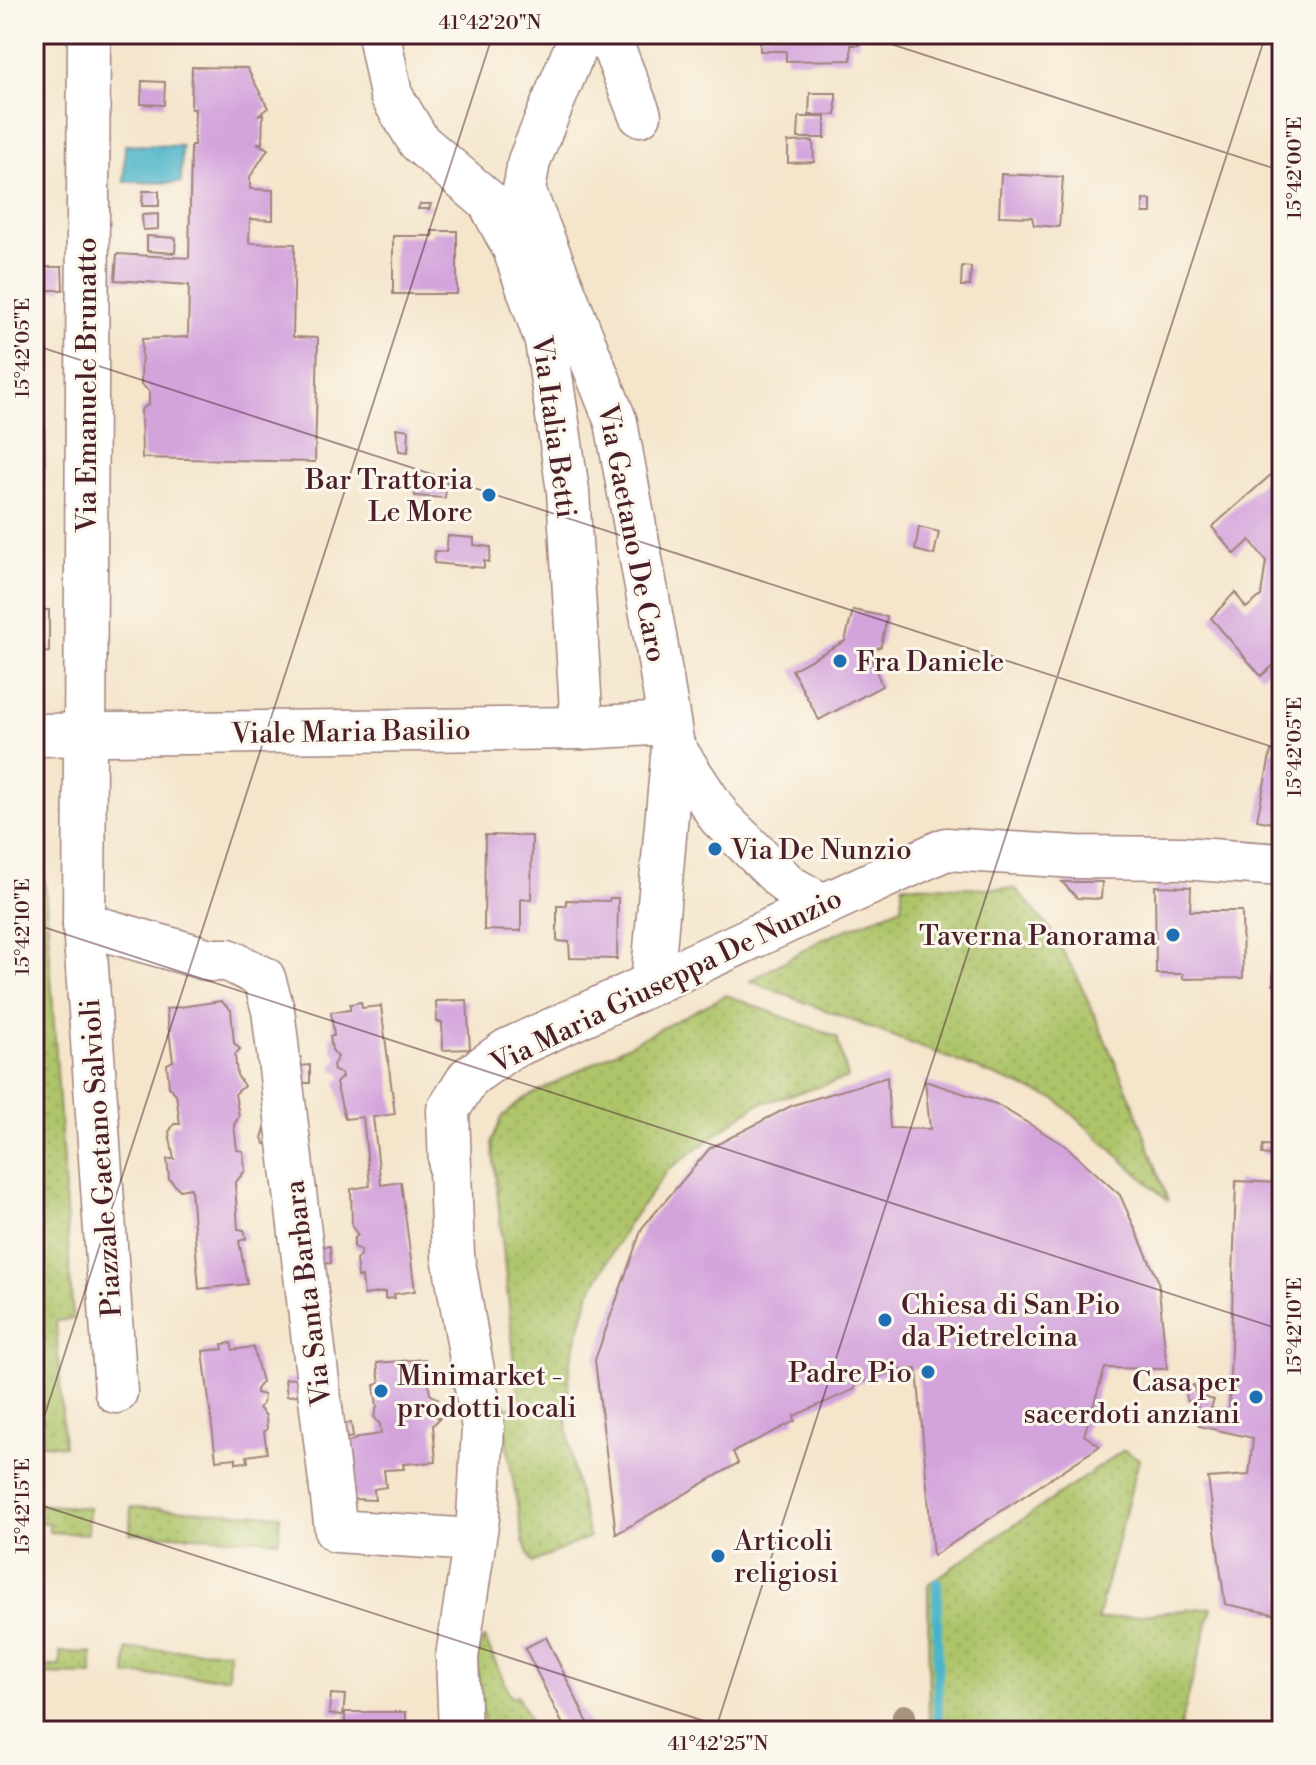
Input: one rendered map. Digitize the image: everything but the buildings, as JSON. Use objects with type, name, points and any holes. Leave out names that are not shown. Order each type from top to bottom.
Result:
[{"type":"street","name":"Via Emanuele Brunatto","points":[[84,735],[89,34]]},
{"type":"street","name":"Via Italia Betti","points":[[379,34],[391,95],[419,142],[489,202],[514,249],[546,341],[568,491],[582,728]]},
{"type":"street","name":"Via Gaetano De Caro","points":[[581,34],[529,161],[524,190],[616,422],[671,734]]},
{"type":"street","points":[[608,34],[640,115]]},
{"type":"street","name":"Viale Maria Basilio","points":[[34,735],[582,728],[671,734]]},
{"type":"street","points":[[671,734],[720,818],[789,886],[821,904]]},
{"type":"street","points":[[652,983],[671,734]]},
{"type":"street","name":"Piazzale Gaetano Salvioli","points":[[84,735],[84,924],[116,1392]]},
{"type":"street","name":"Via Maria Giuseppa De Nunzio","points":[[460,1731],[457,1657],[478,1518],[483,1428],[453,1256],[448,1110],[469,1077],[507,1050],[946,849],[1282,865]]},
{"type":"street","name":"Via Santa Barbara","points":[[84,924],[210,960],[228,960],[264,978],[273,1010],[336,1531],[474,1540]]},
{"type":"green space","points":[[34,790],[39,790],[73,1319],[56,1321],[64,1446],[34,1443]]},
{"type":"green space","points":[[902,885],[1016,889],[1050,929],[1077,976],[1134,1105],[1168,1201],[1057,1100],[750,981],[821,940],[902,907]]},
{"type":"green space","points":[[726,995],[837,1037],[848,1078],[756,1105],[668,1170],[627,1226],[589,1295],[570,1363],[566,1418],[574,1475],[589,1537],[532,1563],[523,1540],[501,1409],[519,1405],[492,1141],[502,1117],[523,1099]]},
{"type":"green space","points":[[1124,1450],[1139,1459],[1097,1620],[1212,1607],[1179,1731],[929,1731],[928,1584]]},
{"type":"green space","points":[[34,1504],[89,1508],[88,1534],[49,1532],[49,1523],[34,1522]]},
{"type":"green space","points":[[131,1507],[280,1515],[279,1540],[130,1533]]},
{"type":"green space","points":[[484,1637],[511,1697],[517,1695],[535,1731],[484,1731],[476,1658]]},
{"type":"green space","points":[[127,1649],[229,1651],[228,1677],[126,1675]]},
{"type":"green space","points":[[60,1652],[92,1653],[92,1675],[34,1674],[34,1666],[60,1666]]},
{"type":"water","points":[[125,145],[182,146],[181,183],[124,182]]},
{"type":"waterway","points":[[937,1583],[938,1731]]},
{"type":"place","name":"Bar Trattoria Le More","points":[[489,495]]},
{"type":"place","name":"Fra Daniele","points":[[840,661]]},
{"type":"place","name":"Via De Nunzio","points":[[715,849]]},
{"type":"place","name":"Taverna Panorama","points":[[1173,935]]},
{"type":"place","name":"Chiesa di San Pio da Pietrelcina","points":[[885,1320]]},
{"type":"place","name":"Padre Pio","points":[[928,1372]]},
{"type":"place","name":"Minimarket - prodotti locali","points":[[381,1391]]},
{"type":"place","name":"Casa per sacerdoti anziani","points":[[1256,1397]]},
{"type":"place","name":"Articoli religiosi","points":[[718,1556]]}]
